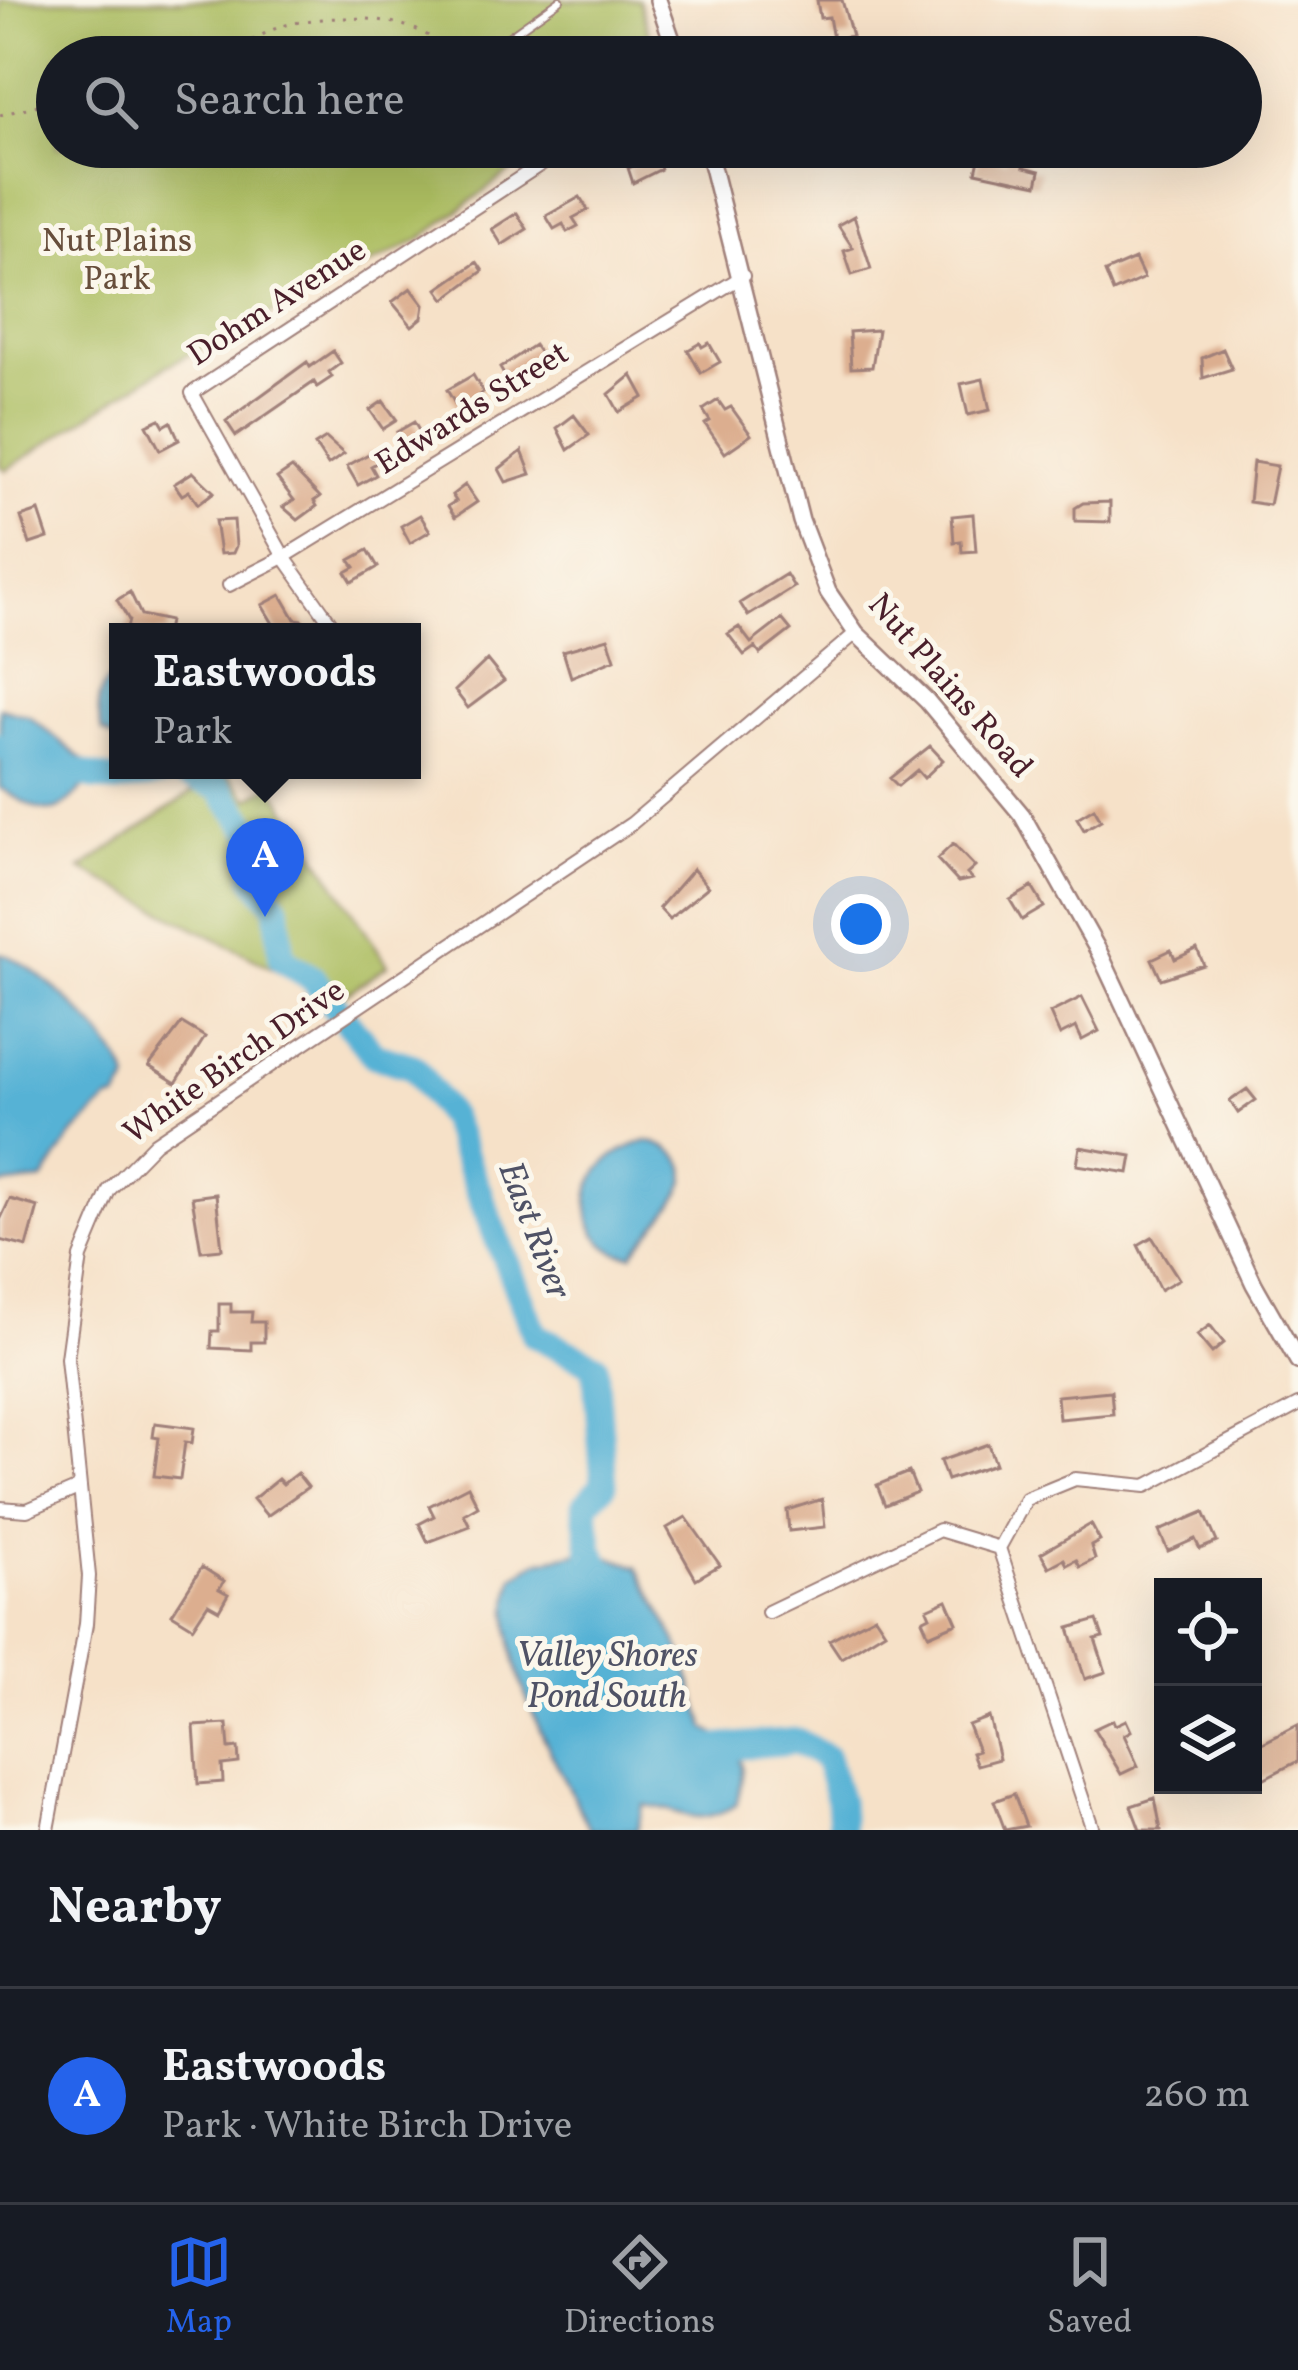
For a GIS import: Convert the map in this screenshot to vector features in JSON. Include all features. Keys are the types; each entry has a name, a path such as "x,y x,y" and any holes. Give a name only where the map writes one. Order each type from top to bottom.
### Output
{"street":[{"path":"658,0 671,36"},
{"name":"Dohm Avenue","path":"331,623 284,557 192,393 536,168"},
{"name":"Nut Plains Road","path":"713,168 807,545 828,592 856,633 927,701 1022,815 1099,952 1254,1284 1298,1361"},
{"name":"Edwards Street","path":"229,585 284,557 743,276"},
{"name":"White Birch Drive","path":"48,1830 86,1624 87,1526 76,1489 67,1358 81,1257 109,1190 155,1143 368,1004 678,789 856,633"},
{"path":"1094,1830 999,1549 1026,1499 1075,1479 1146,1486 1298,1405"},
{"path":"0,1508 27,1510 76,1489"},
{"path":"768,1612 939,1530 999,1549"}],"lane":[{"path":"509,36 560,0"}],"path":[{"path":"263,36 287,24 350,19 423,29 429,36"},
{"path":"0,115 36,106"}],"green space":[{"name":"Nut Plains Park","path":"0,0 639,0 650,36 36,36 36,168 515,168 419,240 168,365 6,470 0,466"},
{"path":"211,779 232,779 249,799 271,785 388,965 336,1001 81,869"}],"water":[{"path":"109,681 109,735 102,731 98,705"},
{"path":"0,708 29,716 92,767 93,777 69,801 42,810 0,788"},
{"path":"0,953 35,972 74,1006 109,1045 129,1080 117,1099 109,1100 71,1137 43,1180 0,1185"},
{"path":"648,1141 672,1151 683,1163 685,1177 670,1208 633,1254 616,1252 592,1227 590,1188 600,1169 619,1153"},
{"name":"Valley Shores Pond South","path":"591,1550 638,1567 681,1650 706,1728 729,1744 740,1759 742,1778 736,1805 698,1817 643,1805 637,1830 590,1830 530,1707 511,1642 509,1609 514,1577 538,1561"}],"building":[{"path":"817,0 842,0 852,36 832,36 829,17 820,18"},
{"path":"628,168 661,168 661,169 633,183"},
{"path":"977,168 1040,171 1037,185 976,172"},
{"path":"580,197 588,210 573,218 578,226 567,232 563,224 554,229 546,216"},
{"path":"517,213 527,229 502,245 492,229"},
{"path":"854,216 871,269 852,275 844,251 853,248 838,225"},
{"path":"1135,259 1144,278 1113,292 1105,272"},
{"path":"477,262 483,271 445,299 438,289"},
{"path":"411,288 424,305 422,318 412,326 392,302"},
{"path":"878,330 872,367 851,368 849,332"},
{"path":"700,343 702,347 709,343 720,362 701,373 688,350"},
{"path":"534,345 544,359 509,383 500,368"},
{"path":"1223,349 1232,369 1203,378 1202,358"},
{"path":"333,351 341,363 329,372 332,377 317,387 314,382 236,436 226,421 307,362 310,367"},
{"path":"473,375 483,392 460,412 447,390"},
{"path":"632,375 644,397 619,412 609,394"},
{"path":"983,379 990,410 968,415 961,384"},
{"path":"718,400 725,410 731,407 751,435 725,453 705,424 710,421 703,410"},
{"path":"383,401 397,420 383,429 370,410"},
{"path":"574,415 589,435 568,450 557,428"},
{"path":"160,419 164,426 171,422 179,440 160,450 147,425"},
{"path":"414,422 425,441 410,449 397,432"},
{"path":"326,438 344,454 328,465 315,445"},
{"path":"522,451 531,474 506,482 499,469"},
{"path":"372,452 378,462 371,466 376,475 358,485 347,466"},
{"path":"1253,462 1277,466 1269,505 1249,502"},
{"path":"292,468 320,497 314,501 317,506 298,520 283,507 294,500 277,478"},
{"path":"193,472 214,492 198,504 189,491 182,495 174,484"},
{"path":"465,485 477,502 455,517 448,506 456,501 452,495"},
{"path":"1110,502 1110,522 1075,521 1075,508 1083,503"},
{"path":"39,511 48,538 30,544 21,517"},
{"path":"973,514 976,551 962,552 961,541 954,542 952,516"},
{"path":"420,515 430,531 410,543 401,526"},
{"path":"234,520 236,546 233,553 220,554 215,521"},
{"path":"368,550 378,567 352,582 346,572 355,567 350,560"},
{"path":"786,574 794,587 748,616 740,603"},
{"path":"130,592 141,615 169,623 128,623 117,600"},
{"path":"281,595 295,619 304,623 273,623 262,605"},
{"path":"782,619 791,630 760,654 755,647 744,655 728,634 739,627 751,643"},
{"path":"608,638 615,659 571,677 563,651"},
{"path":"487,660 504,681 468,708 455,691"},
{"path":"930,746 943,760 924,778 917,770 898,786 890,778"},
{"path":"1094,808 1101,820 1084,830 1077,818"},
{"path":"953,844 975,867 967,874 972,879 958,882 937,859"},
{"path":"693,869 708,887 669,919 659,908"},
{"path":"1032,887 1044,907 1022,920 1010,900"},
{"path":"1197,949 1204,965 1161,979 1152,959 1171,950 1175,959"},
{"path":"1082,997 1099,1031 1082,1040 1076,1027 1060,1035 1050,1013"},
{"path":"182,1023 205,1037 176,1083 149,1066"},
{"path":"1247,1089 1256,1100 1238,1113 1230,1101"},
{"path":"1080,1147 1132,1156 1129,1173 1077,1165"},
{"path":"216,1194 222,1249 201,1251 192,1197"},
{"path":"10,1199 38,1207 27,1247 0,1240 0,1220"},
{"path":"1152,1237 1179,1279 1160,1290 1138,1245"},
{"path":"219,1304 231,1304 231,1312 252,1312 251,1322 264,1322 264,1342 251,1342 251,1350 211,1348 212,1331 219,1331"},
{"path":"1210,1325 1224,1343 1212,1353 1197,1335"},
{"path":"1111,1391 1113,1414 1059,1419 1057,1396"},
{"path":"155,1423 194,1428 192,1443 185,1442 180,1479 154,1476 159,1438 153,1437"},
{"path":"988,1444 995,1464 947,1480 940,1461"},
{"path":"909,1472 917,1492 885,1505 877,1485"},
{"path":"297,1473 308,1487 267,1516 253,1499 278,1479 283,1484"},
{"path":"468,1486 478,1506 464,1514 470,1526 428,1542 419,1524 434,1516 429,1506"},
{"path":"822,1499 825,1527 789,1531 787,1510"},
{"path":"1204,1512 1217,1542 1200,1549 1195,1539 1168,1551 1159,1531"},
{"path":"686,1517 720,1565 696,1579 667,1528"},
{"path":"1091,1524 1100,1541 1091,1546 1095,1559 1080,1567 1076,1560 1067,1565 1064,1559 1049,1567 1041,1553"},
{"path":"202,1567 224,1581 219,1589 228,1594 219,1610 208,1604 193,1627 172,1614"},
{"path":"947,1600 957,1623 929,1635 922,1620 930,1616 927,1609"},
{"path":"875,1616 885,1631 841,1658 829,1640"},
{"path":"1097,1620 1103,1637 1095,1639 1106,1672 1085,1679 1069,1628"},
{"path":"989,1717 999,1759 977,1765 972,1753 978,1751 968,1725"},
{"path":"1113,1720 1115,1725 1126,1720 1131,1731 1124,1735 1138,1766 1121,1774 1094,1729"},
{"path":"227,1724 229,1749 238,1748 239,1763 222,1765 223,1782 198,1784 194,1726"},
{"path":"1298,1725 1298,1761 1262,1779 1262,1743"},
{"path":"1014,1794 1026,1826 1005,1830 994,1801"},
{"path":"1155,1798 1161,1830 1140,1830 1131,1806"}],"waterway":[{"name":"East River","path":"0,746 93,777 128,779"},
{"name":"East River","path":"197,779 218,787 253,833 255,878 277,906 282,959 312,978 374,1055 414,1067 450,1118 535,1335 595,1365 604,1484 585,1505 591,1550 607,1580"},
{"name":"East River","path":"699,1749 797,1741 826,1758 839,1801 841,1830"}],"place":[{"name":"Eastwoods","path":"265,917"}]}
